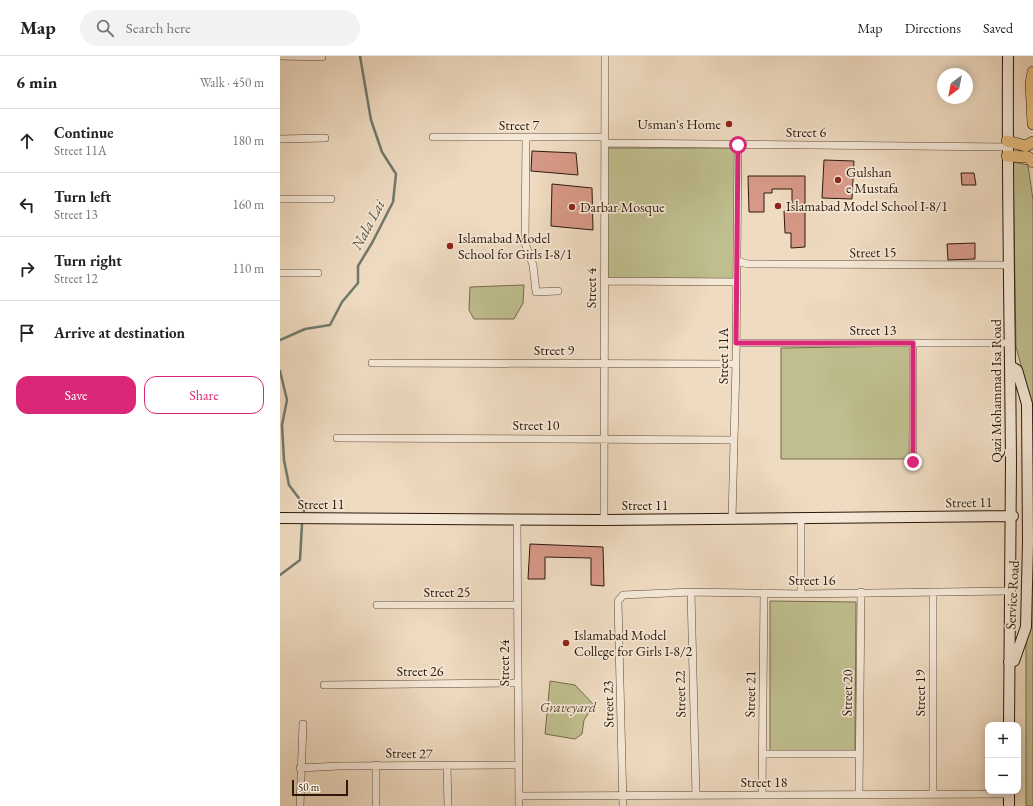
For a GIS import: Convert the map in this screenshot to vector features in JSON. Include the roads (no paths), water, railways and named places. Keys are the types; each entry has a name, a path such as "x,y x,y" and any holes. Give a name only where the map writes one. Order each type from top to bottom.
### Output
{"main road":[{"path":"1033,72 1031,83 1033,124"},
{"path":"1007,148 1026,146 1033,142"},
{"path":"1007,148 1028,157 1033,162"}],"street":[{"path":"280,56 322,57"},
{"name":"Street 4","path":"604,520 605,56"},
{"name":"Qazi Mohammad Isa Road","path":"1008,56 1007,148 1012,516 1009,722"},
{"name":"Street 7","path":"433,137 605,140"},
{"path":"280,139 326,138"},
{"path":"526,138 525,243 533,265 536,292 558,290"},
{"name":"Street 6","path":"605,140 738,145 1007,148"},
{"name":"Street 11A","path":"732,519 736,364 738,145"},
{"path":"280,199 331,199"},
{"name":"Street 15","path":"737,261 748,264 789,265 1009,266"},
{"path":"280,273 318,273"},
{"path":"604,281 737,282"},
{"name":"Street 13","path":"736,343 1010,342"},
{"path":"913,343 913,462"},
{"name":"Street 9","path":"372,363 736,364"},
{"name":"Service Road","path":"1009,662 1014,660 1026,627 1030,523 1027,404 1017,370 1010,366"},
{"name":"Street 10","path":"337,438 734,440"},
{"path":"1030,510 1019,510 1012,516 1018,523 1030,523"},
{"name":"Street 11","path":"280,518 604,520 1012,516"},
{"path":"801,519 801,594"},
{"name":"Street 24","path":"517,520 519,806"},
{"name":"Street 16","path":"618,601 623,595 690,592 801,594 861,592 1010,592"},
{"name":"Street 22","path":"690,592 696,795"},
{"name":"Street 20","path":"859,794 861,592"},
{"name":"Street 19","path":"933,592 933,794"},
{"name":"Street 21","path":"762,795 764,593"},
{"name":"Street 23","path":"618,601 623,806"},
{"name":"Street 25","path":"377,605 517,604"},
{"name":"Street 26","path":"324,685 517,683"},
{"path":"300,806 300,768 303,724"},
{"path":"763,754 859,754"},
{"path":"376,765 376,806"},
{"name":"Street 27","path":"300,768 376,765 519,765"},
{"path":"447,766 448,806"},
{"name":"Street 18","path":"519,796 985,793"},
{"path":"1009,794 1009,806"}],"waterway":[{"name":"Nala Lai","path":"280,340 305,329 330,325 342,302 358,283 358,266 372,243 393,202 396,174 382,152 371,120 360,56"},
{"name":"Nala Lai","path":"280,371 287,400 282,425 284,460 289,485 304,505 304,511"},
{"name":"Nala Lai","path":"280,575 300,560 302,524"}],"place":[{"name":"Usman's Home","path":"729,124"},
{"name":"Gulshan e Mustafa","path":"838,180"},
{"name":"Islamabad Model School I-8/1","path":"778,206"},
{"name":"Darbar Mosque","path":"572,207"},
{"name":"Islamabad Model School for Girls I-8/1","path":"450,246"},
{"name":"Islamabad Model College for Girls I-8/2","path":"566,643"}],"park label":[{"name":"Graveyard","path":"568,707"}]}
